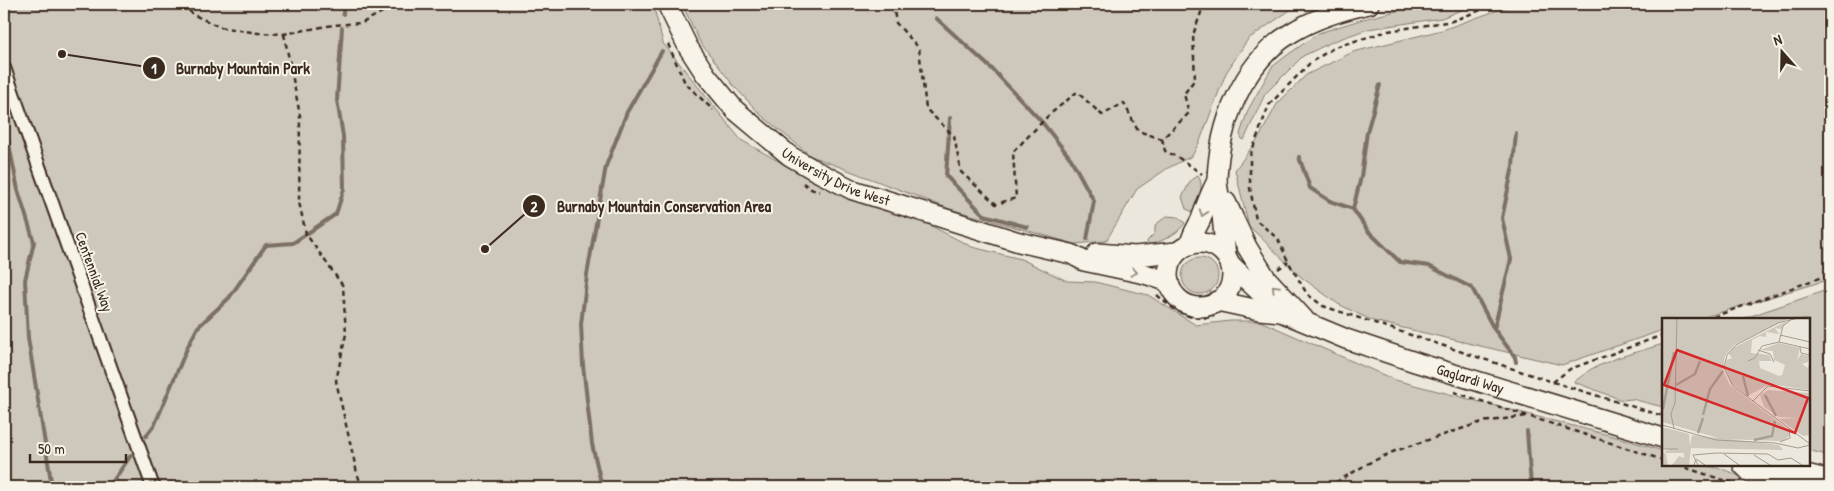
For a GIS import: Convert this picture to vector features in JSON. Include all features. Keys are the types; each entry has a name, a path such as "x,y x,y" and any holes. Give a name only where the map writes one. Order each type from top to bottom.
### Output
{"street":[{"name":"University Drive West","path":"667,4 688,47 712,82 736,110 790,156 816,171 853,190 1019,242 1070,254 1084,261 1145,274 1169,282"},
{"path":"1217,181 1210,192 1200,221 1184,249 1169,266 1169,282 1176,295 1188,304 1198,306 1208,305 1225,295 1231,285 1233,275 1228,260 1217,181 1221,148 1237,92 1254,66 1277,43 1307,24 1323,17 1369,4"},
{"name":"Centennial Way","path":"4,68 153,487"},
{"path":"1217,181 1247,247 1266,278 1308,324"},
{"path":"1184,249 1200,243 1210,244 1219,249 1228,260"},
{"name":"University Drive West","path":"1070,254 1087,252 1135,256 1184,249"},
{"name":"Gaglardi Way","path":"1228,260 1281,312"},
{"name":"Gaglardi Way","path":"1217,301 1259,310 1281,312 1346,339 1418,363 1662,438"},
{"path":"1745,466 1767,479 1796,487"},
{"path":"1749,466 1767,479"},
{"path":"1767,479 1786,469 1830,480"}],"path":[{"path":"182,4 194,15 220,27 258,33 284,34 334,25 362,23 398,4"},
{"path":"893,4 896,23 919,48 926,110 954,136 961,172 996,204 1016,198 1013,152 1049,115 1077,92 1102,115 1124,103 1138,131 1162,139"},
{"path":"1125,4 1130,8 1161,4"},
{"path":"1162,139 1189,113 1184,94 1194,80 1193,35 1204,4"},
{"path":"1497,4 1452,21 1388,31 1335,47 1311,62 1269,104 1250,156 1250,188 1256,220 1278,239 1288,261 1308,294 1323,306 1553,382 1662,416"},
{"path":"284,34 300,115 299,202 306,234 343,286 346,334 336,381 357,473 362,487"},
{"path":"1162,139 1165,151 1198,171"},
{"path":"1710,318 1830,274"},
{"path":"1553,382 1570,369 1662,335"},
{"path":"1328,487 1369,463 1395,451 1482,422 1528,416"},
{"path":"1680,466 1745,487"},
{"path":"1252,487 1262,483 1278,487"}],"shaded area":[{"path":"4,4 653,4 663,43 741,140 817,183 904,212 972,247 1021,259 1067,281 1095,282 1148,295 1196,325 1230,321 1260,321 1395,380 1624,439 1662,451 1662,466 1700,466 1723,469 1734,473 1755,487 4,487"},
{"path":"682,4 1299,4 1248,39 1226,73 1200,141 1192,156 1168,168 1137,189 1106,241 1075,244 950,209 811,156 761,115 733,85 700,42"},
{"path":"1426,4 1475,4 1442,18 1368,29 1334,41 1303,56 1265,94 1244,140 1242,139 1240,134 1248,110 1272,67 1286,56 1319,33 1363,19"},
{"path":"1515,4 1830,4 1830,279 1702,318 1662,318 1662,330 1562,365 1373,321 1338,304 1301,277 1249,226 1235,170 1260,136 1277,104 1306,75 1353,52 1442,30"},
{"path":"1198,175 1201,189 1193,212 1186,209 1182,197 1191,180"},
{"path":"1167,216 1178,217 1185,223 1174,234 1149,245 1147,241 1155,233 1155,225"},
{"path":"1200,258 1207,259 1213,263 1217,269 1217,283 1213,289 1207,293 1200,294 1193,293 1187,289 1183,283 1182,276 1183,269 1187,263 1193,259"},
{"path":"1830,289 1830,456 1809,450 1809,318 1745,318"},
{"path":"1662,344 1662,407 1632,399 1622,400 1574,382 1591,369 1617,358"}],"waterway":[{"path":"343,4 343,14"},
{"path":"936,18 993,70 1042,122 1071,159 1094,201 1087,239"},
{"path":"146,436 155,424 198,327 229,298 266,245 293,243 336,214 344,189 343,136 337,100 342,28"},
{"path":"602,487 592,444 583,365 581,324 587,275 606,166 627,112 662,51"},
{"path":"1353,209 1361,177 1367,132 1380,85"},
{"path":"950,118 946,176 984,215 1027,227"},
{"path":"4,119 18,190 34,242 25,280 28,338 52,487"},
{"path":"1494,329 1511,259 1502,218 1513,166 1516,133"},
{"path":"1299,157 1310,188 1330,201 1353,209 1368,231 1400,262 1429,266 1472,288 1494,329 1515,357 1516,362"},
{"path":"1527,431 1531,487"},
{"path":"109,487 131,455"}],"place":[{"name":"Burnaby Mountain Park","path":"62,54"},
{"name":"Burnaby Mountain Conservation Area","path":"485,249"}]}
